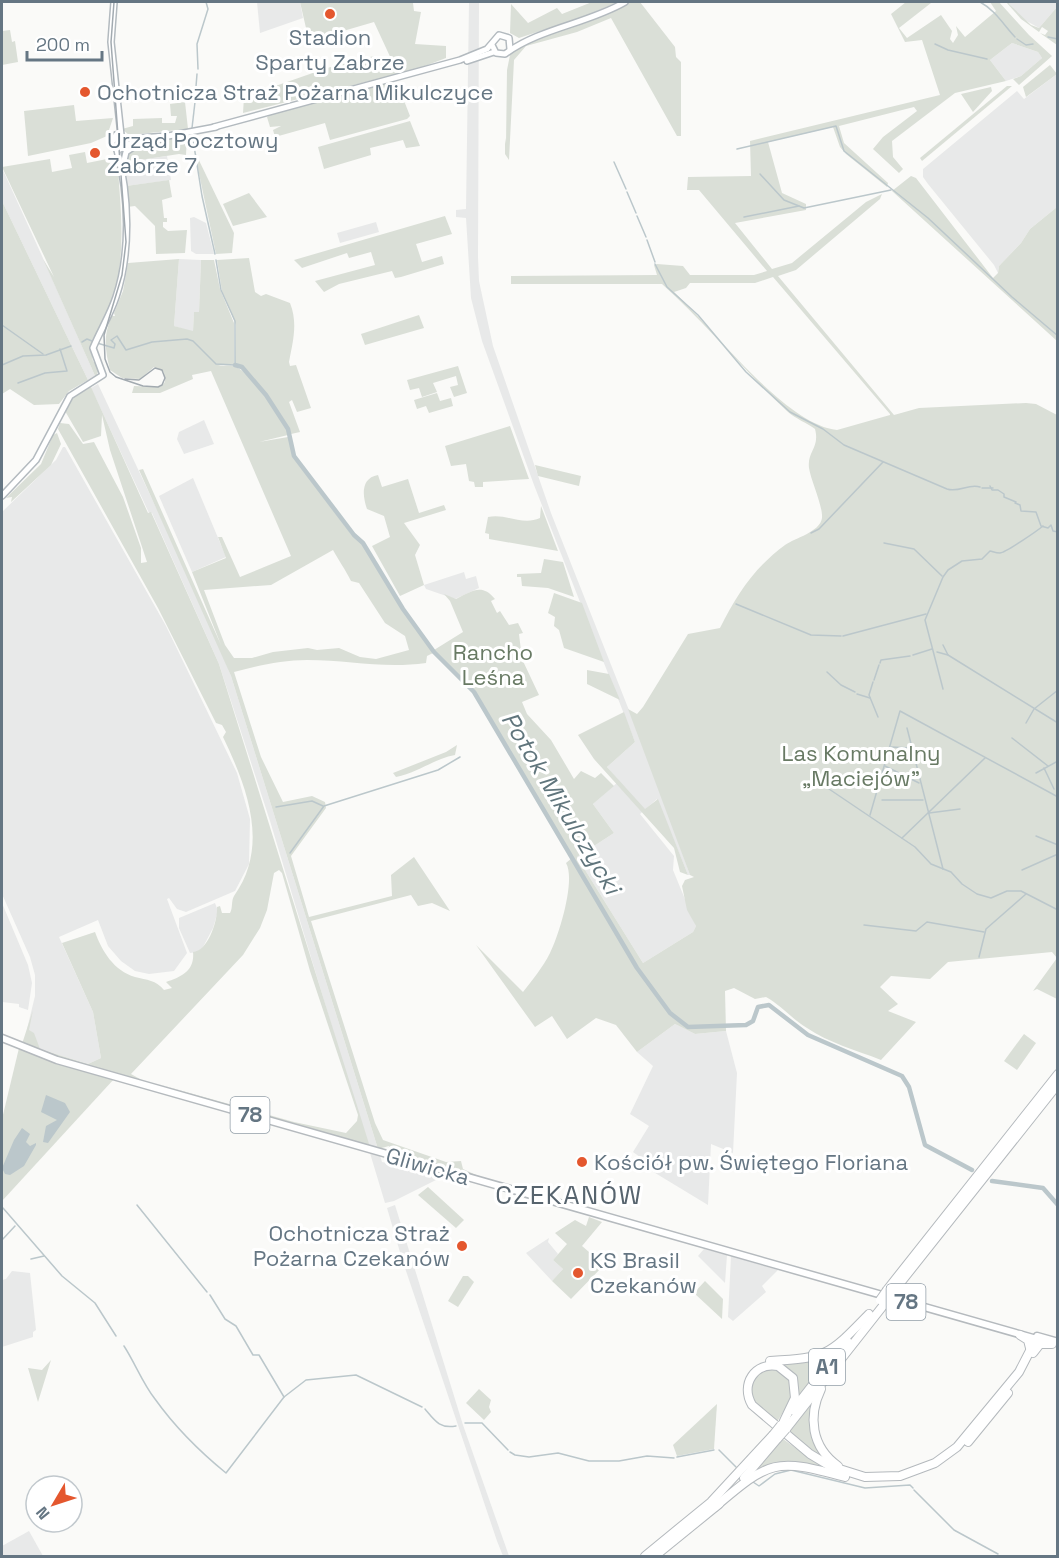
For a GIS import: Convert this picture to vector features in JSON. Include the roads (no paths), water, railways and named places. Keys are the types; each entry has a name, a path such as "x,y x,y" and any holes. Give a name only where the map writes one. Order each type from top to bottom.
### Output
{"highway":[{"name":"A1","path":"784,1425 834,1367 1058,1074"},
{"name":"A1","path":"890,1291 1058,1084"},
{"name":"A1","path":"655,1557 716,1507 776,1437 869,1314 883,1301"},
{"path":"851,1476 818,1463 759,1417 745,1401 743,1389 746,1377 759,1364 808,1359 825,1353 843,1341 869,1314"},
{"path":"1020,1335 1029,1342 1032,1351"},
{"path":"716,1507 752,1476 776,1465 804,1466 851,1476 876,1478 900,1476 922,1469 948,1455 967,1436 1019,1372 1032,1351 1036,1338"},
{"path":"1032,1351 1040,1344 1056,1344"},
{"path":"784,1425 795,1398 793,1378 778,1366 761,1367 749,1378 747,1389 748,1399 757,1411 820,1461 851,1476"},
{"path":"834,1367 817,1398 813,1426 818,1444 827,1458 851,1476"},
{"name":"A1","path":"645,1557 704,1510 776,1437"}],"main road":[{"path":"2,496 36,460 70,396 103,375 95,343 116,297 124,265 126,234 121,142 111,38 114,2"},
{"path":"121,142 197,131 462,63 490,51 503,54 524,40 580,23 625,2"},
{"path":"416,73 466,57 492,45 499,35 510,40 524,40"},
{"path":"510,40 510,49"},
{"path":"492,45 496,52"},
{"path":"122,167 127,150 144,142 168,136"},
{"path":"121,142 144,142"},
{"name":"Gliwicka","path":"2,1038 57,1060 1036,1338"},
{"name":"Gliwicka","path":"1007,1331 1036,1338"},
{"name":"78","path":"1036,1338 1056,1344"}],"waterway":[{"path":"198,69 197,44 208,9 206,2"},
{"path":"980,2 995,13 1015,37"},
{"path":"1048,37 1058,39"},
{"path":"1017,39 1026,45 1033,44"},
{"path":"935,44 948,50 987,59"},
{"path":"195,99 197,74"},
{"path":"192,128 195,102"},
{"path":"737,149 836,126 844,151 928,218 1012,297 1058,336"},
{"path":"192,133 202,196 215,254"},
{"path":"614,162 626,189"},
{"path":"760,174 784,200 804,208 891,190"},
{"path":"627,192 636,213"},
{"path":"744,217 799,206"},
{"path":"637,216 646,237"},
{"path":"647,240 655,262"},
{"name":"Potok Mikulczycki","path":"97,343 114,348 115,344 111,340 117,336 126,350 152,342 187,339 193,341 216,364 235,365 235,321 221,290 216,260"},
{"path":"655,264 667,287 698,315 746,372 790,412 823,429 844,445 947,489 980,487"},
{"path":"2,325 43,354"},
{"name":"Potok Mikulczycki","path":"82,342 87,339 92,341"},
{"name":"Potok Mikulczycki","path":"2,365 23,356 46,355 71,346"},
{"path":"18,383 45,373 67,371 60,349"},
{"name":"Potok Mikulczycki","path":"235,365 242,367 266,395 288,429 294,456 354,535 363,543 403,609 434,652 474,692 637,968 670,1013 688,1027 746,1025 753,1021 758,1007 769,1005 808,1035 902,1076 909,1087 925,1145 972,1170"},
{"path":"811,533 819,529 883,462"},
{"path":"990,486 992,490 998,490 1004,494 1004,497 1020,505 1021,511 1036,512 1041,526 1048,528 1051,525 1053,531 1058,532"},
{"path":"982,488 993,488"},
{"path":"943,689 925,620 943,577 948,570 962,561 982,559 990,551 1003,552 1043,526"},
{"path":"884,543 914,549 942,576"},
{"path":"736,604 811,635 841,636"},
{"path":"843,636 926,614"},
{"path":"943,645 948,655 1058,723"},
{"path":"913,655 932,649"},
{"path":"937,652 948,655"},
{"path":"880,663 881,660 910,656"},
{"path":"874,680 879,665"},
{"path":"827,672 841,685 855,692"},
{"path":"873,682 869,695 878,717"},
{"path":"1026,723 1034,709 1058,690"},
{"path":"857,694 870,698"},
{"path":"870,815 900,711 1058,797"},
{"path":"907,728 943,869"},
{"path":"1012,738 1048,766"},
{"path":"891,747 911,748"},
{"path":"290,853 324,806 438,770 460,757"},
{"path":"902,838 985,758"},
{"path":"1036,773 1058,761"},
{"path":"885,766 919,783"},
{"path":"1044,768 1054,789"},
{"path":"829,789 915,847 931,864 951,872 962,884 977,894 991,898 1007,891 1021,891 1058,910"},
{"path":"882,800 923,800"},
{"path":"276,807 312,801 323,806"},
{"path":"929,813 960,809"},
{"path":"1036,836 1058,845"},
{"path":"1022,870 1058,854"},
{"path":"979,957 986,929 1026,894"},
{"path":"864,925 916,931 927,922 984,932"},
{"name":"Potok Mikulczycki","path":"992,1181 1043,1188 1058,1205"},
{"path":"137,1205 207,1292"},
{"path":"3,1208 62,1276 95,1303 116,1336"},
{"path":"2,1240 15,1226"},
{"path":"31,1259 44,1256"},
{"path":"210,1295 225,1319 236,1326 253,1355 259,1355 284,1397 306,1380 356,1375 422,1407"},
{"path":"124,1346 147,1387 171,1419 206,1456 226,1473 284,1397"},
{"path":"425,1409 442,1425 456,1426"},
{"path":"465,1423 482,1423 508,1450"},
{"path":"677,1457 714,1450"},
{"path":"719,1450 736,1467"},
{"path":"510,1452 529,1457 558,1453 589,1461 619,1461 647,1456 674,1458"},
{"path":"753,1482 759,1486 775,1474 791,1470 865,1488 910,1485 913,1488"},
{"path":"914,1490 954,1530 998,1554"}],"tram line":[{"path":"114,2 111,42 126,242 122,275 104,335 105,359 110,372 116,377 143,386 158,387 162,385 165,378 162,370 155,368 139,380 125,379"}],"place":[{"name":"Stadion Sparty Zabrze","path":"330,14"},
{"name":"Ochotnicza Straż Pożarna Mikulczyce","path":"85,92"},
{"name":"Urząd Pocztowy Zabrze 7","path":"95,153"},
{"name":"Kościół pw. Świętego Floriana","path":"582,1162"},
{"name":"Ochotnicza Straż Pożarna Czekanów","path":"462,1246"},
{"name":"KS Brasil Czekanów","path":"578,1273"}],"district":[{"name":"CZEKANÓW","path":"569,1195"}],"park label":[{"name":"Rancho Leśna","path":"493,664"},
{"name":"Las Komunalny „Maciejów”","path":"861,766"}]}
